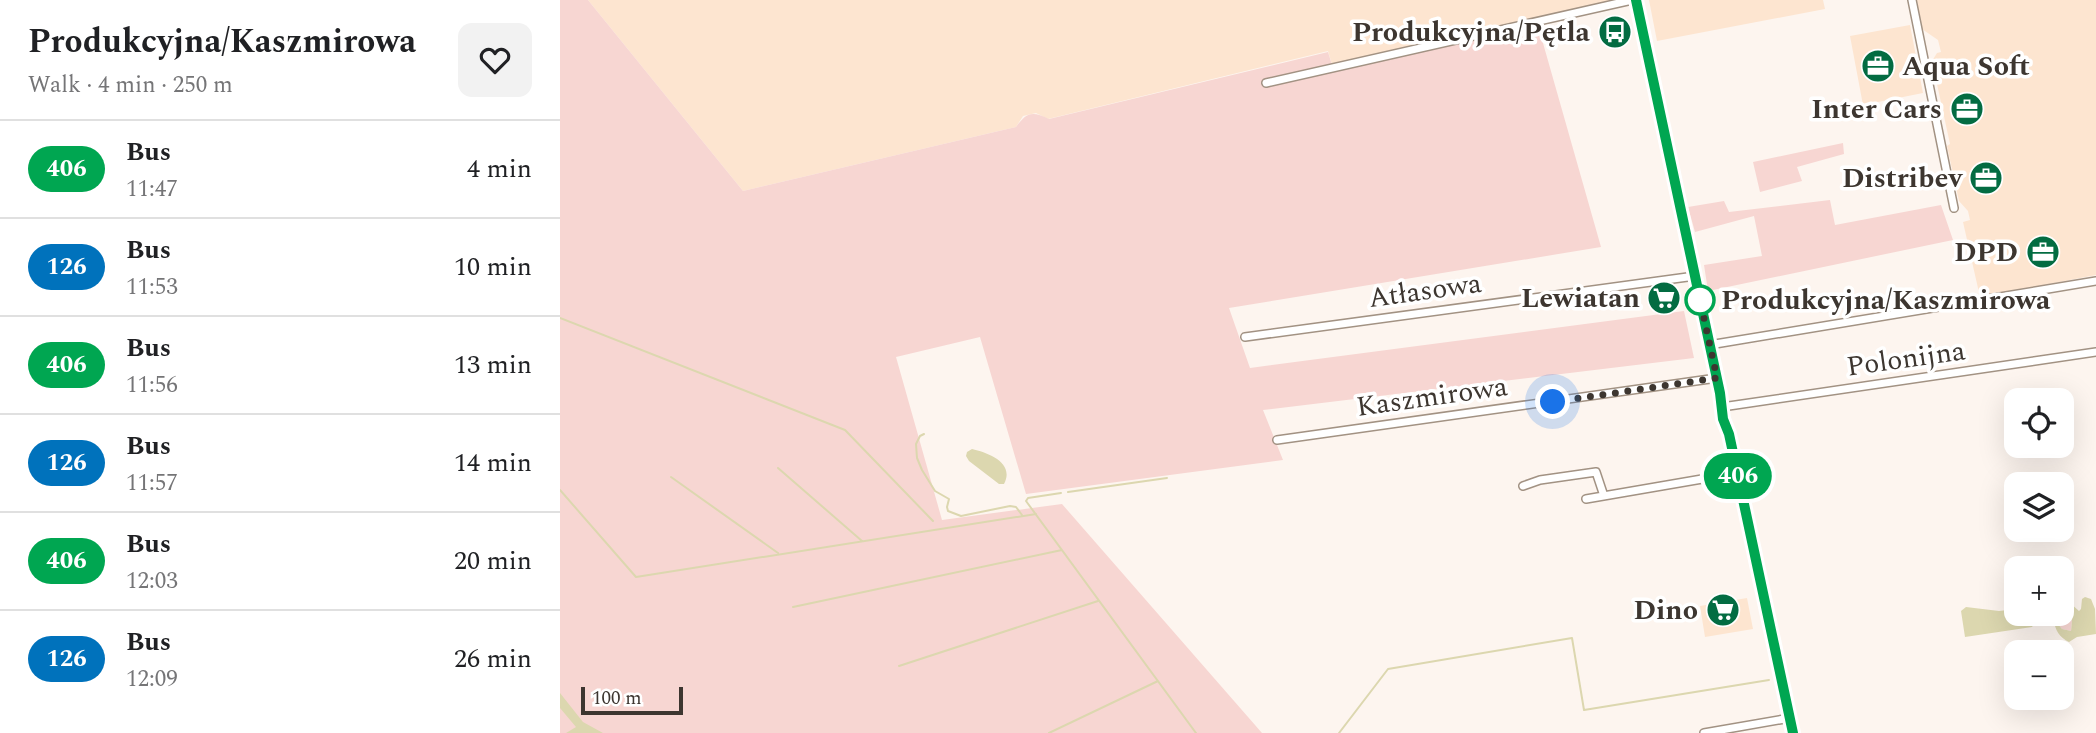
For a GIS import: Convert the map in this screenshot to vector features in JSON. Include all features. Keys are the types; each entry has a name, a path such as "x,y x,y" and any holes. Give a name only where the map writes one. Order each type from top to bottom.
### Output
{"street":[{"path":"1266,83 1634,0 1723,407 1728,418 1737,473 1793,733"},
{"path":"1912,0 1954,208"},
{"name":"Atłasowa","path":"1245,337 1695,276"},
{"path":"1710,345 2096,281"},
{"name":"Polonijna","path":"1723,407 2096,352"},
{"name":"Kaszmirowa","path":"1277,440 1717,378"},
{"path":"1523,486 1540,480 1597,472 1604,496"},
{"path":"1586,499 1737,473"},
{"path":"1704,733 1790,718"}],"shaded area":[{"path":"560,0 588,0 743,191 1016,127 1030,114 1049,119 1328,52 1333,68 1537,22 1601,247 1229,308 1250,368 1684,311 1694,358 1263,410 1283,460 1026,494 980,337 896,357 942,520 1062,504 1262,733 560,733"},
{"path":"588,0 1633,0 1333,68 1328,51 1048,119 1036,113 1023,116 1016,127 743,191"},
{"path":"1649,0 1823,0 1825,9 1657,41"},
{"path":"1917,0 2096,0 2096,275 1980,297 1963,222 1970,220 1968,211 1959,201 1932,61 1937,53 1941,52 1938,40 1922,29"},
{"path":"1910,25 1923,93 1863,105 1850,36"},
{"path":"1843,143 1844,154 1797,167 1802,181 1760,192 1753,162"},
{"path":"1830,200 1835,225 1941,205 1953,240 1708,291 1704,265 1762,256 1754,216 1695,232 1688,207 1724,201 1729,212"},
{"path":"972,449 992,456 1003,465 1006,470 1004,484 999,484 969,461 967,452"},
{"path":"1747,598 1753,629 1705,637 1700,606"},
{"path":"2082,599 2091,599 2095,609 2096,634 2066,640 2055,626 2071,631 2072,626 2074,626 2074,606 2079,611"},
{"path":"1966,607 2004,610 2004,626 2033,626 1965,637 1961,611"},
{"path":"2060,626 2072,626 2071,631"},
{"path":"560,693 583,722 603,733 566,733 576,727 560,708"}],"waterway":[{"path":"560,318 845,430 933,521"},
{"path":"924,434 916,444 917,458 935,491 949,499 948,511 961,516 1010,506 1016,507 1022,515"},
{"path":"778,468 862,541"},
{"path":"671,477 778,553"},
{"path":"1068,492 1167,478"},
{"path":"560,490 636,577 1036,514"},
{"path":"1061,493 1028,498 1026,501 1196,733"},
{"path":"793,607 1062,550"},
{"path":"899,666 1098,601"},
{"path":"1339,733 1388,669 1572,638 1584,710 1769,680"},
{"path":"1049,733 1158,681"}],"bus line":[{"name":"406","path":"1636,0 1723,407 1723,419 1729,434 1793,733"}],"place":[{"name":"Produkcyjna/Pętla","path":"1615,32"},
{"name":"Aqua Soft","path":"1878,66"},
{"name":"Inter Cars","path":"1967,109"},
{"name":"Distribev","path":"1986,178"},
{"name":"DPD","path":"2043,252"},
{"name":"Lewiatan","path":"1664,298"},
{"name":"Produkcyjna/Kaszmirowa","path":"1700,300"},
{"name":"Dino","path":"1723,610"}],"route":[{"path":"1553,402 1717,378 1700,300"}]}
